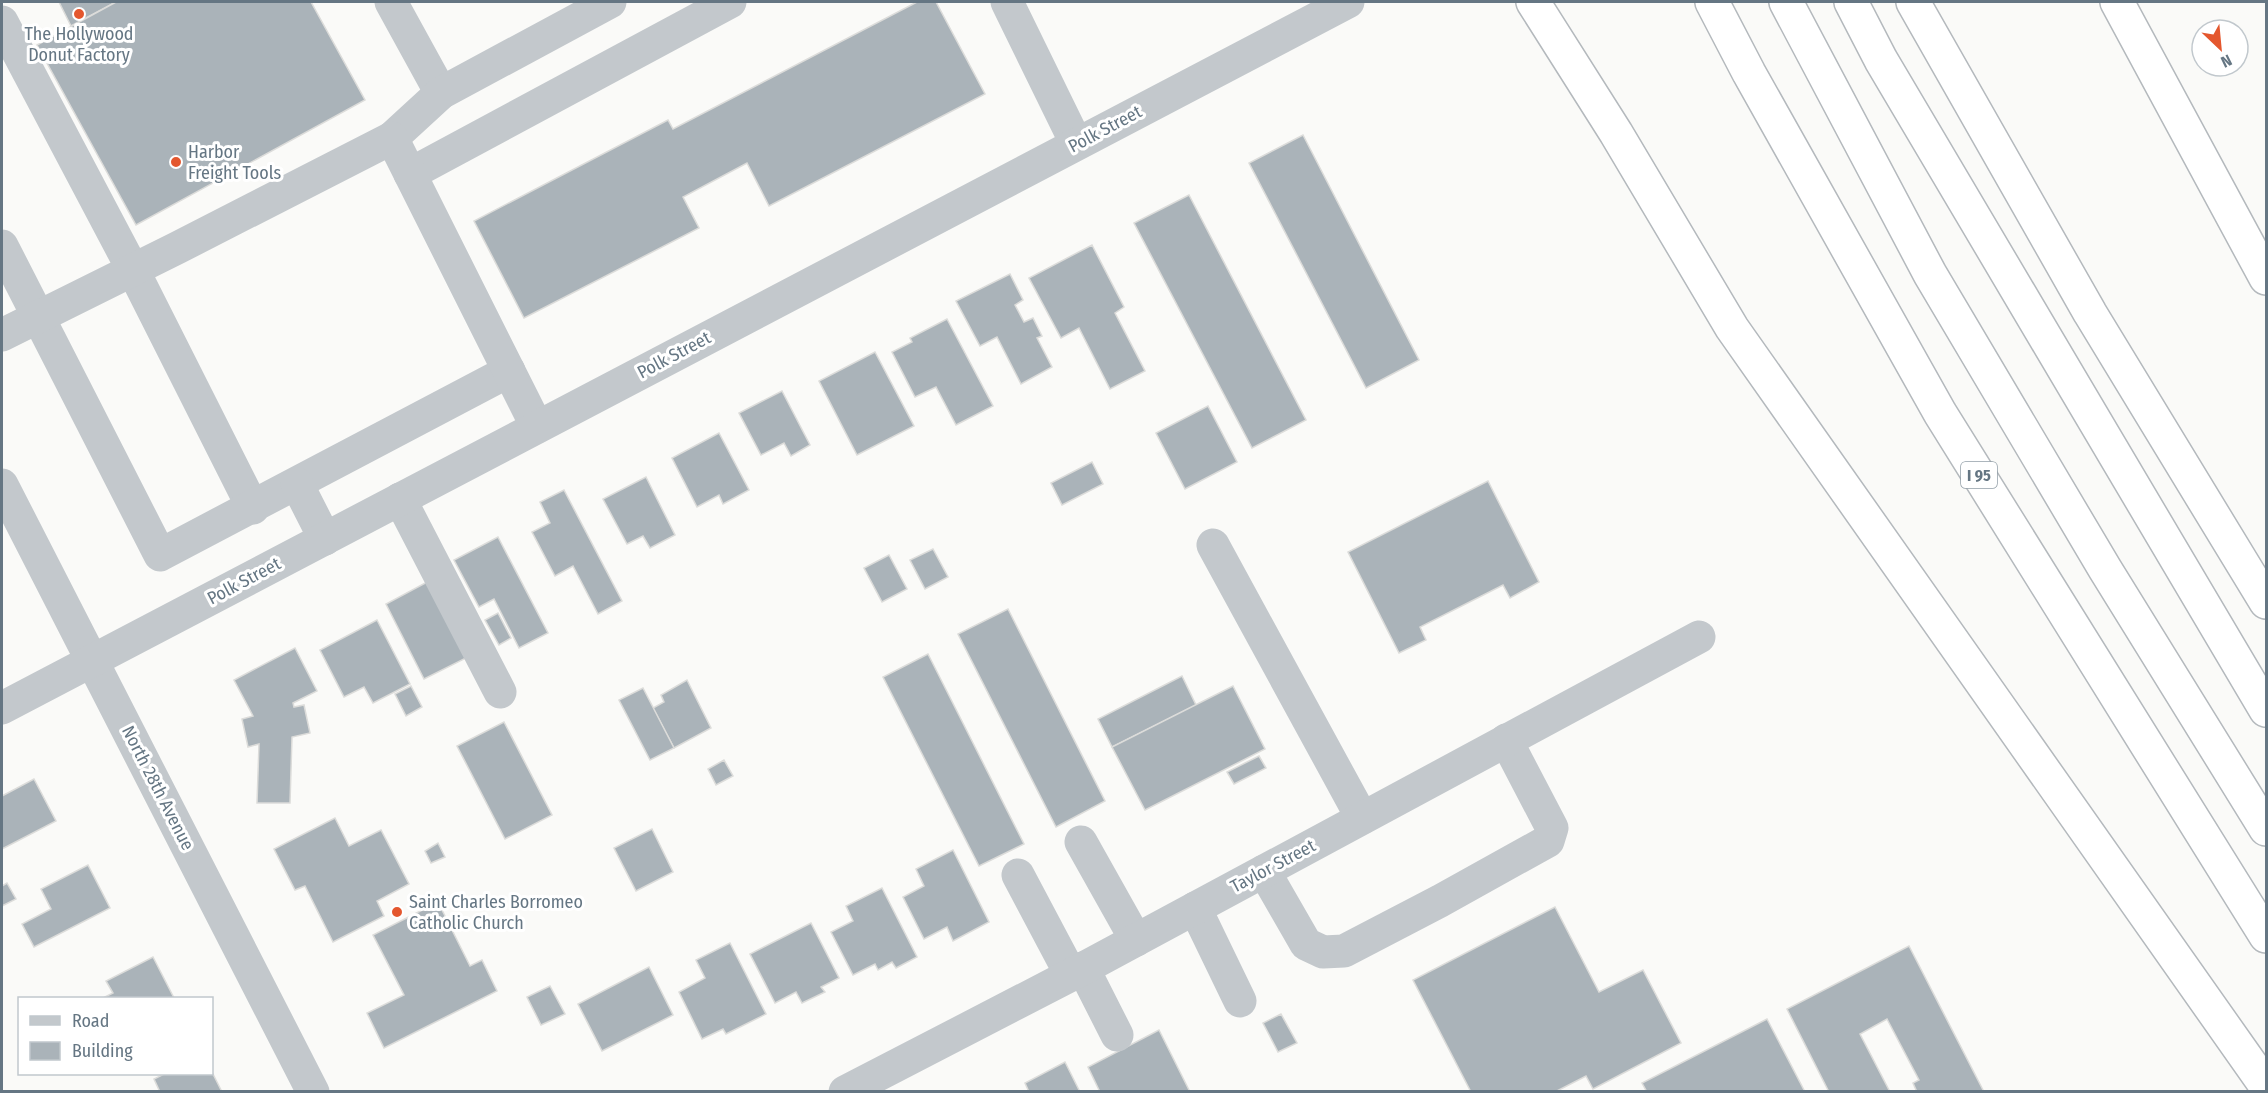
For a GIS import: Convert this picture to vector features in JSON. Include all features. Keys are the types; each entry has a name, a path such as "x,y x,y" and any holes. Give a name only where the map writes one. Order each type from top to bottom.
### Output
{"highway":[{"path":"1533,2 1616,133 1732,328 2266,1086"},
{"name":"I 95","path":"1712,2 1749,73 1940,412 2266,936"},
{"path":"1786,2 1930,274 2105,569 2266,829"},
{"path":"1851,2 1881,60 2266,710"},
{"path":"1913,2 2090,313 2266,602"},
{"path":"2117,2 2266,278"}],"street":[{"path":"391,2 441,93"},
{"path":"2,335 392,138 441,93 610,2"},
{"path":"410,174 730,2"},
{"path":"1007,2 1076,143"},
{"name":"Polk Street","path":"2,708 1348,2"},
{"path":"2,22 133,270 254,507"},
{"path":"392,138 537,427"},
{"path":"2,246 160,555 509,371"},
{"path":"297,484 325,539"},
{"name":"North 28th Avenue","path":"2,485 313,1092"},
{"path":"400,499 500,692"},
{"path":"1213,544 1362,818"},
{"name":"Taylor Street","path":"845,1092 1136,940 1699,637"},
{"path":"1264,871 1305,944 1323,952 1344,951 1487,876 1548,841 1552,828 1506,741"},
{"path":"1081,842 1136,940"},
{"path":"1018,875 1117,1035"},
{"path":"1195,908 1240,1001"}],"building":[{"name":"The Hollywood Donut Factory","path":"59,2 116,2 71,26"},
{"name":"Harbor Freight Tools","path":"116,2 311,2 365,100 136,225 37,45"},
{"path":"917,2 936,2 985,94 769,206 747,163 683,197 699,228 524,318 474,221 668,120 673,129"},
{"path":"1303,135 1419,360 1366,388 1249,163"},
{"path":"1189,195 1306,420 1252,448 1134,223"},
{"path":"1092,245 1124,307 1115,313 1145,371 1110,389 1079,328 1061,338 1029,278"},
{"path":"1010,274 1023,300 1015,305 1024,322 1033,318 1042,336 1037,338 1052,367 1021,384 997,337 980,346 956,301"},
{"path":"947,319 993,406 956,425 936,387 915,397 892,352 912,342 910,338"},
{"path":"875,352 914,426 857,455 819,381"},
{"path":"782,391 810,445 791,456 784,443 761,455 739,413"},
{"path":"1208,406 1237,462 1185,489 1156,433"},
{"path":"719,433 749,490 723,504 719,495 697,507 672,458"},
{"path":"1092,462 1103,484 1062,505 1051,483"},
{"path":"646,477 675,535 650,548 643,536 627,544 603,499"},
{"path":"1488,481 1539,582 1510,598 1503,585 1420,627 1426,640 1399,653 1348,552"},
{"path":"564,490 622,601 598,614 573,566 555,576 532,532 550,523 540,502"},
{"path":"498,537 548,633 519,648 494,599 479,607 454,560"},
{"path":"933,549 948,577 925,589 910,560"},
{"path":"889,555 907,589 882,602 864,568"},
{"path":"429,581 468,657 424,679 386,604"},
{"path":"1008,609 1105,801 1056,827 958,634"},
{"path":"498,613 511,638 499,645 485,620"},
{"path":"377,620 410,684 373,703 364,687 344,697 320,650"},
{"path":"295,648 317,691 293,703 294,707 304,705 310,733 292,737 290,803 257,803 259,744 248,747 242,719 253,716 234,680"},
{"path":"928,654 1024,844 979,866 883,677"},
{"path":"1182,676 1196,705 1112,747 1098,719"},
{"path":"687,680 711,728 674,748 653,708 664,702 661,695"},
{"path":"411,686 422,707 406,716 395,694"},
{"path":"1233,686 1265,749 1145,810 1112,747"},
{"path":"643,688 674,748 650,760 619,700"},
{"path":"504,722 552,815 505,839 457,746"},
{"path":"1259,756 1266,768 1234,784 1227,772"},
{"path":"724,760 733,776 716,785 708,769"},
{"path":"34,779 56,821 2,849 2,796"},
{"path":"335,818 349,846 381,830 409,884 377,901 384,916 333,942 305,886 295,890 274,849"},
{"path":"652,829 673,872 636,891 614,848"},
{"path":"438,843 445,857 431,863 425,851"},
{"path":"953,850 989,922 953,941 947,927 924,939 903,897 924,886 916,869"},
{"path":"88,865 110,908 34,947 22,924 51,909 41,889"},
{"path":"7,883 16,899 2,906 2,886"},
{"path":"882,888 917,957 896,968 892,962 878,970 875,964 853,975 831,932 853,921 846,906"},
{"path":"438,902 470,966 482,960 497,991 384,1048 367,1013 404,995 373,935"},
{"path":"1555,907 1599,992 1643,970 1681,1043 1593,1089 1586,1076 1555,1092 1471,1092 1413,980"},
{"path":"811,923 839,978 821,987 825,992 802,1003 796,992 775,1003 750,954"},
{"path":"730,943 766,1014 726,1034 723,1029 702,1039 679,992 705,978 696,960"},
{"path":"1909,946 1984,1092 1917,1092 1913,1083 1919,1080 1887,1019 1860,1034 1890,1092 1829,1092 1787,1009"},
{"path":"153,957 173,997 105,997 113,993 106,981"},
{"path":"649,967 673,1015 602,1051 578,1004"},
{"path":"550,986 565,1014 541,1025 527,997"},
{"path":"1281,1014 1297,1043 1278,1052 1263,1023"},
{"path":"1767,1019 1805,1092 1647,1092 1642,1083"},
{"path":"1159,1030 1190,1092 1100,1092 1088,1067"},
{"path":"1065,1062 1080,1092 1029,1092 1025,1083"},
{"path":"213,1074 222,1092 160,1092 154,1079 162,1075"}],"place":[{"name":"The Hollywood Donut Factory","path":"79,14"},
{"name":"Harbor Freight Tools","path":"176,162"},
{"name":"Saint Charles Borromeo Catholic Church","path":"397,912"}]}
